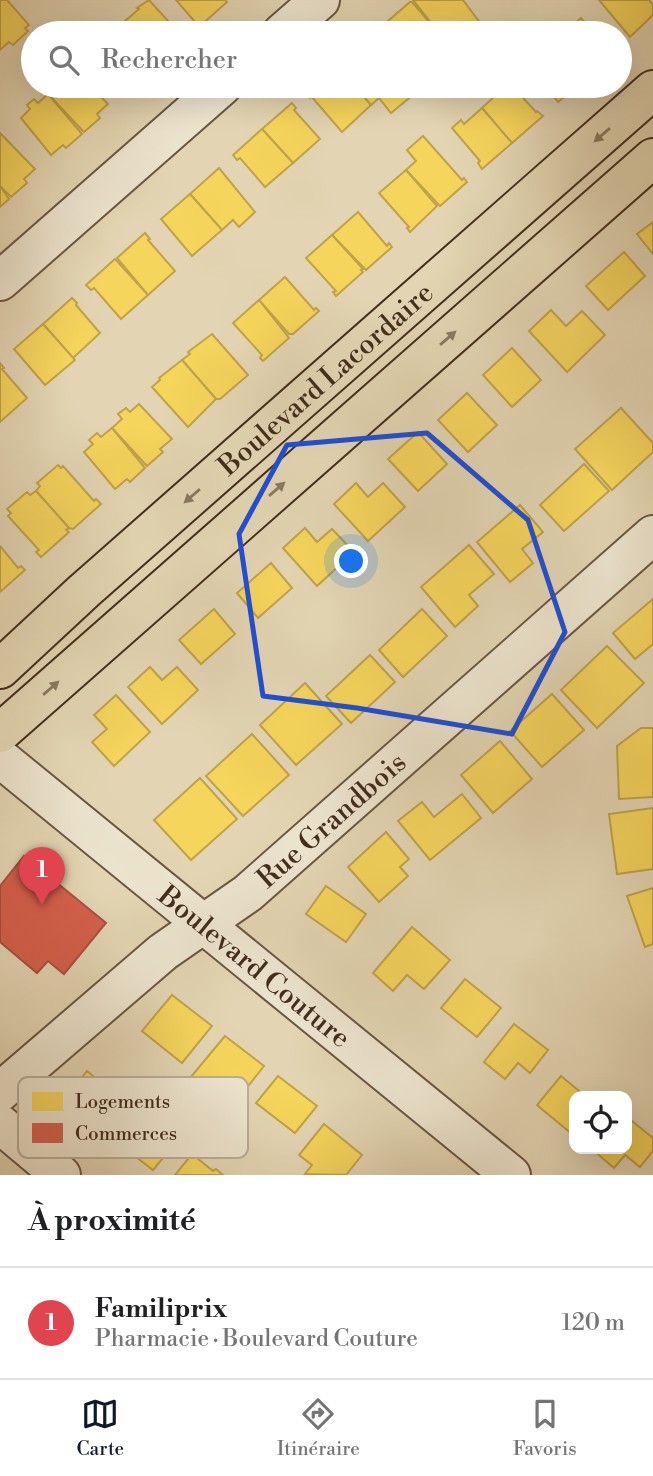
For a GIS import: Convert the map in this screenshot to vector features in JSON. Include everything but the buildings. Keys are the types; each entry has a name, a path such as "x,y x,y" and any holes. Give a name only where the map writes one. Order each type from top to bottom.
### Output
{"main road":[{"name":"Boulevard Lacordaire","path":"0,669 84,590 653,90"},
{"name":"Boulevard Lacordaire","path":"0,733 653,158"}],"street":[{"path":"296,21 320,0"},
{"path":"0,281 208,98"},
{"name":"Rue Grandbois","path":"0,1092 163,952 248,894 653,535"},
{"name":"Boulevard Couture","path":"0,758 511,1175"},
{"path":"0,1124 18,1139"},
{"path":"41,1158 61,1175"}],"highlighted area":[{"path":"427,433 528,520 565,632 512,734 357,708 263,696 239,534 287,445"}],"place":[{"name":"Familiprix","path":"42,905"}]}
